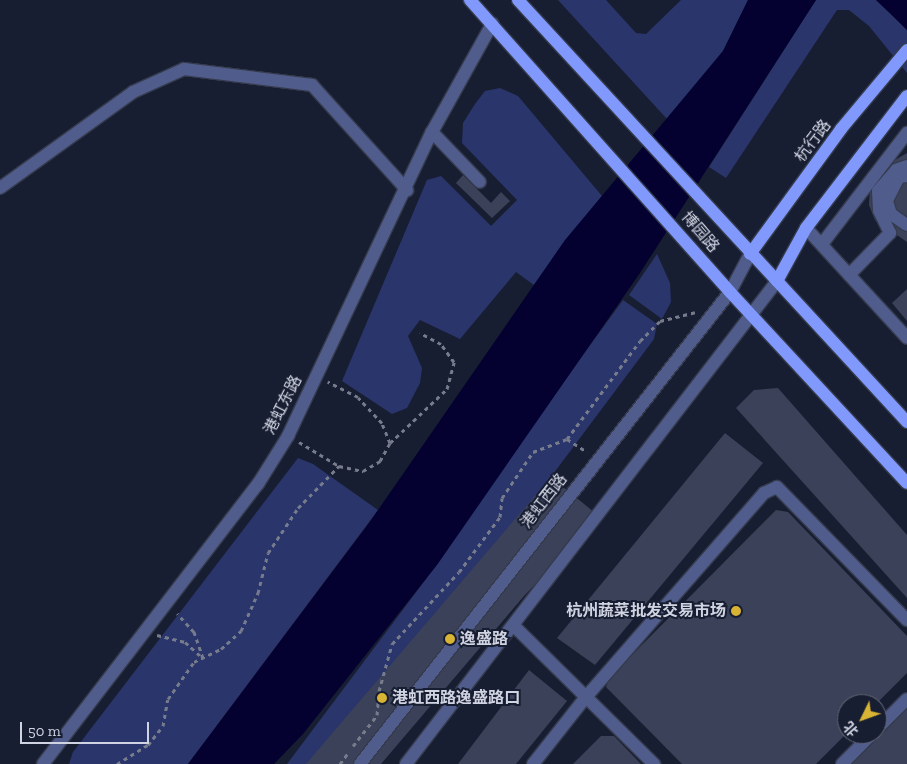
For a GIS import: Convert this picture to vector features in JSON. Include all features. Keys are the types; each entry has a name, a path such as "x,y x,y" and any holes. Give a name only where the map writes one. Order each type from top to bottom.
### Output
{"main road":[{"name":"博园路","path":"470,0 679,232 730,292 907,483"},
{"name":"博园路","path":"518,0 702,196 750,254 907,422"},
{"name":"杭行路","path":"750,254 841,129 907,50"},
{"path":"777,282 806,228 907,96"}],"street":[{"name":"港虹东路","path":"43,764 258,484 288,436 407,190 432,132 492,24"},
{"path":"0,188 133,92 184,69 312,85 407,190"},
{"path":"432,132 480,182"},
{"path":"822,244 907,133"},
{"path":"849,275 890,233 880,210 878,190 896,170 907,166"},
{"path":"907,176 895,183 887,201 891,214 907,225"},
{"path":"806,228 907,338"},
{"name":"港虹西路","path":"360,764 730,292 750,254"},
{"path":"406,764 777,282"},
{"path":"533,764 586,697 764,493 777,487 907,620"},
{"path":"514,626 654,764"},
{"path":"887,719 907,699"},
{"path":"842,764 862,744"}],"path":[{"path":"340,764 377,715 379,691 392,644 459,572 500,517 502,498 533,452 567,439 640,341 660,321 705,310"},
{"path":"288,436 339,466 362,471 380,461 390,443 447,389 454,362 441,344 420,333"},
{"path":"316,376 358,397 382,424 390,443"},
{"path":"567,439 598,458"},
{"path":"117,764 148,745 163,726 168,699 178,680 203,658 221,649 241,631 258,593 268,553 298,508 339,466"},
{"path":"167,602 194,632 203,658"},
{"path":"145,630 171,641 185,642 203,658"}],"shaded area":[{"path":"558,0 606,0 636,33 646,34 681,0 748,0 723,51 667,119"},
{"path":"748,0 816,0 640,273 437,565 303,734 274,764 188,764 369,523 565,240 723,51"},
{"path":"816,0 876,0 907,30 907,73 869,26 849,10 837,10 726,178 709,167"},
{"path":"876,0 907,0 907,30 894,17"},
{"path":"500,88 518,96 602,196 534,285 516,272 460,339 420,320 408,336 422,368 420,383 407,408 392,414 342,381 427,180 441,176 491,226 517,200 462,143 463,123 475,104 485,91"},
{"path":"657,254 670,283 671,302 662,319 629,295"},
{"path":"623,300 657,324 654,339 423,648 308,764 287,764 426,579 431,563"},
{"path":"298,458 313,464 378,510 188,764 69,764 73,752"}],"building":[{"path":"907,153 907,242 875,220 869,205 870,189 888,164"},
{"path":"463,175 491,203 501,192 510,201 492,218 456,183"},
{"path":"907,289 907,321 892,303"},
{"path":"778,388 907,535 907,598 736,408 754,390"},
{"path":"725,433 763,463 595,665 557,638"},
{"name":"逸盛路","path":"551,477 600,517 524,596 381,764 306,764"},
{"path":"776,510 788,512 907,636 907,673 886,694 837,694 837,743 816,764 682,764 606,687 610,677"},
{"path":"529,670 567,701 516,764 458,764"},
{"path":"907,705 907,764 848,764 868,744 887,744 887,725"},
{"path":"601,736 614,736 641,764 573,764"}],"place":[{"name":"杭州蔬菜批发交易市场","path":"736,611"},
{"name":"逸盛路","path":"450,639"},
{"name":"港虹西路逸盛路口","path":"382,698"}]}
